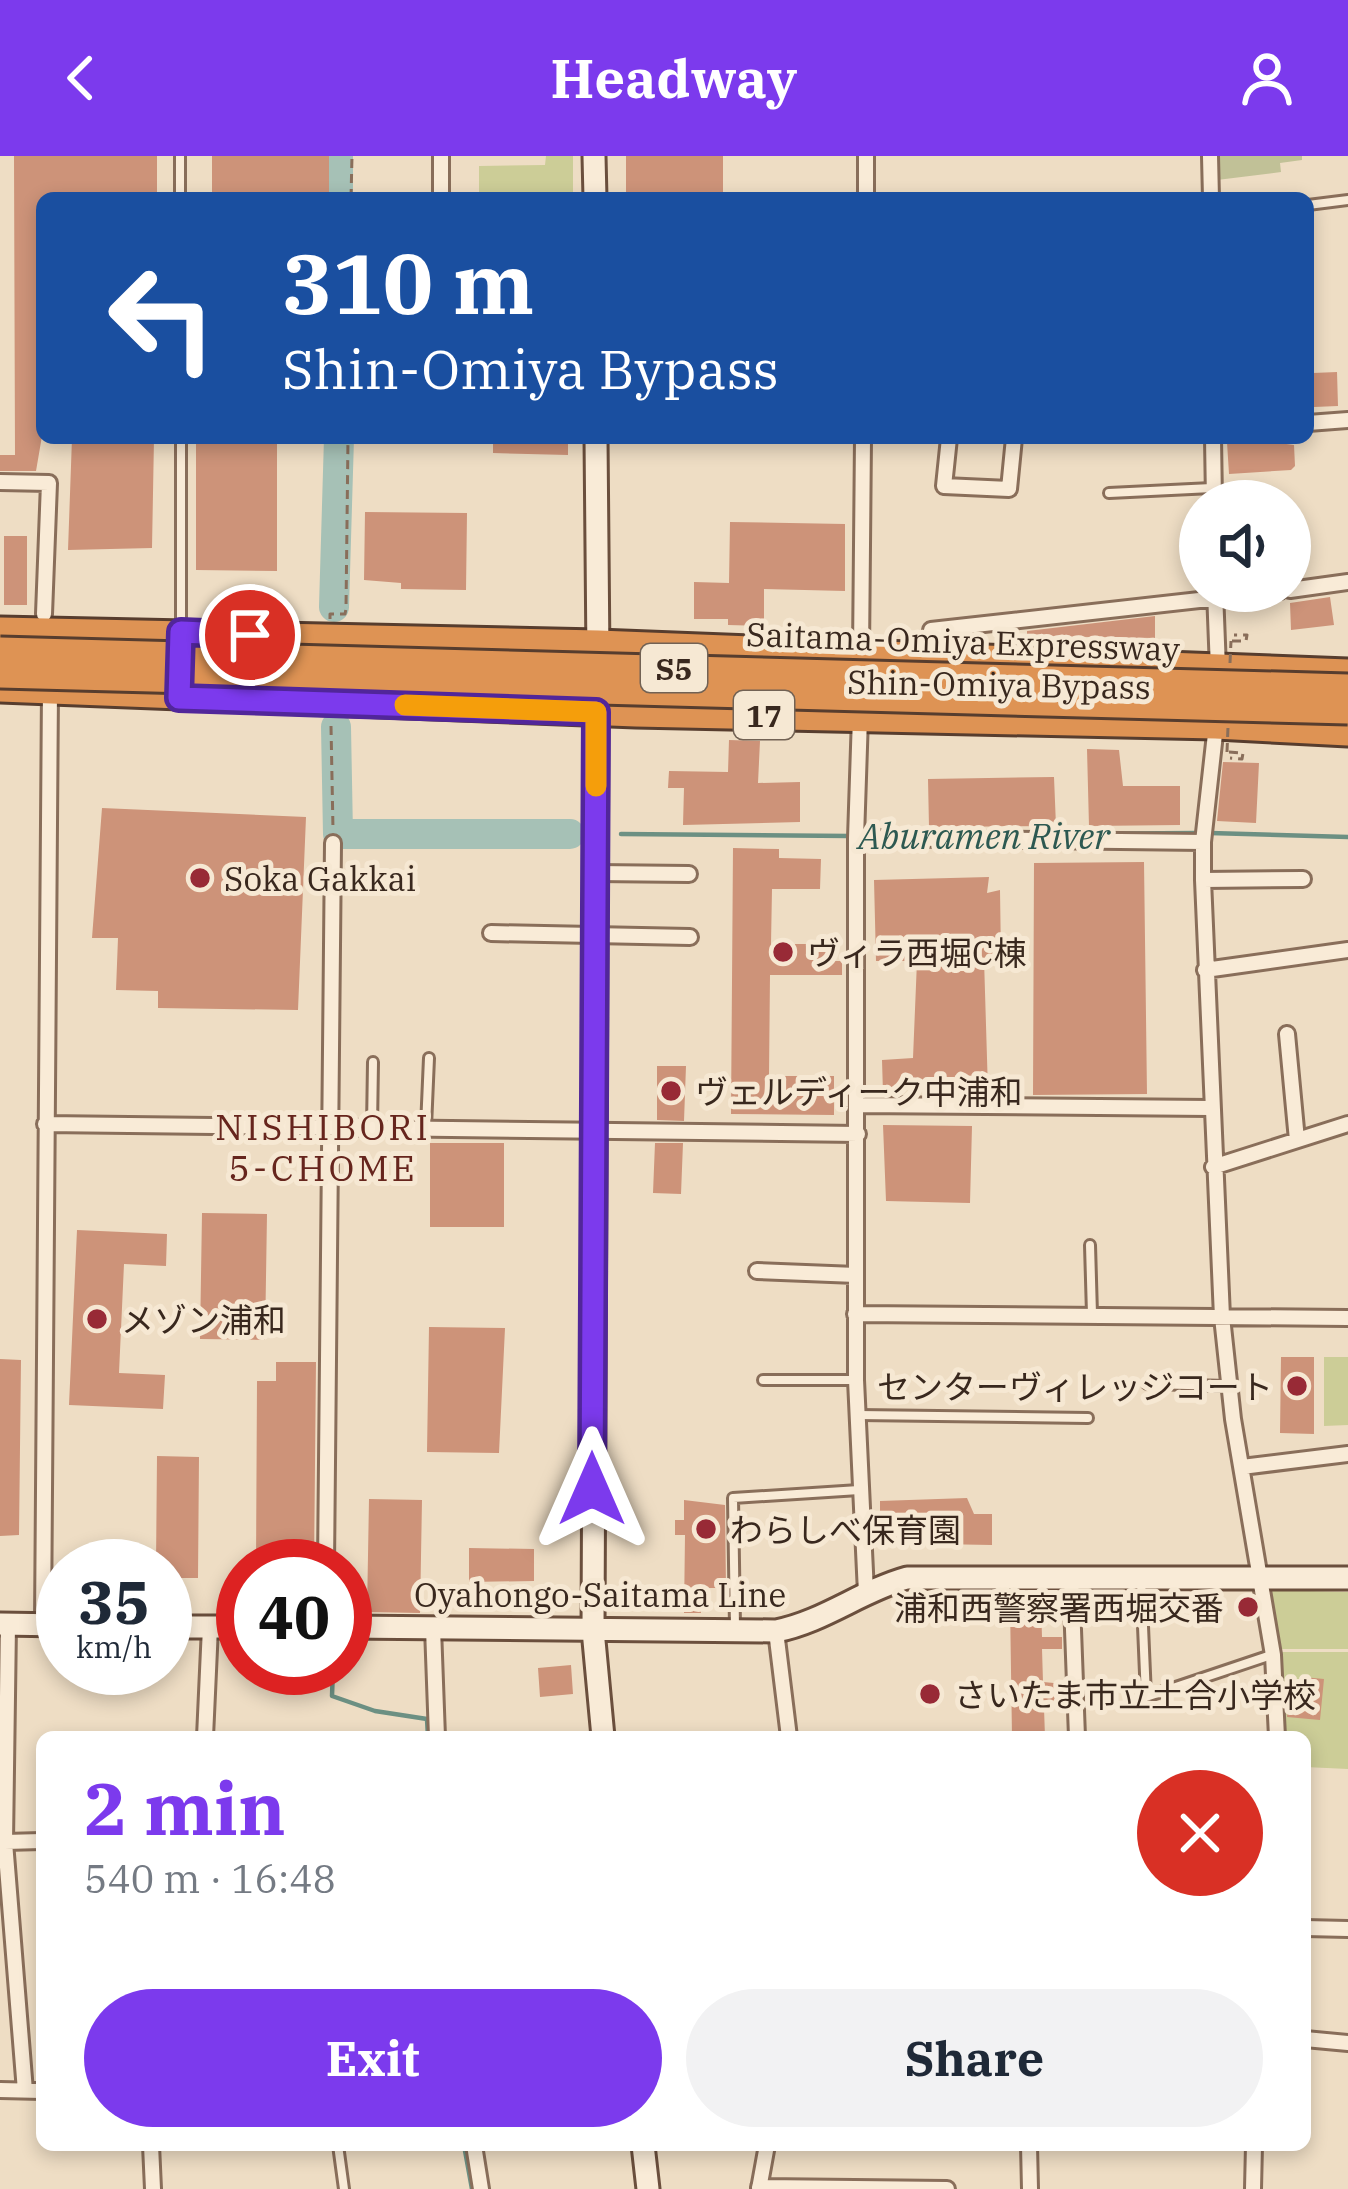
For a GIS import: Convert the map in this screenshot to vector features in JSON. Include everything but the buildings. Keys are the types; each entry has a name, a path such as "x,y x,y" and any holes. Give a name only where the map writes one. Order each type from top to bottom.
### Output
{"highway":[{"path":"0,632 365,638 472,670 597,666 664,677 738,706 778,715"},
{"path":"179,698 181,632"},
{"name":"Saitama-Omiya Expressway","path":"0,651 1348,688"},
{"name":"Shin-Omiya Bypass","path":"597,666 861,653 1348,673"},
{"name":"Saitama-Omiya Expressway","path":"0,674 1348,710"},
{"name":"Shin-Omiya Bypass","path":"0,688 596,712 1348,732"}],"street":[{"path":"441,192 442,156"},
{"path":"594,156 595,192"},
{"path":"866,156 866,192"},
{"path":"1210,156 1211,192"},
{"path":"1314,423 1348,420"},
{"path":"596,444 593,1630 602,1731"},
{"path":"861,653 863,444"},
{"path":"949,444 944,487 1009,489 1013,444"},
{"path":"1213,444 1214,480"},
{"path":"0,482 49,483 44,614"},
{"path":"1311,587 1348,582"},
{"path":"930,654 931,630 1179,599"},
{"path":"1216,612 1218,669"},
{"path":"50,690 45,1124 52,1539"},
{"path":"860,717 855,1314 866,1593"},
{"path":"1216,725 1203,835 1203,880 1222,1317 1273,1655 1277,1731"},
{"path":"856,837 1203,835"},
{"path":"326,1539 333,843"},
{"path":"596,873 689,874"},
{"path":"1203,880 1304,879"},
{"path":"491,933 690,937"},
{"path":"1205,970 1348,950"},
{"path":"1287,1034 1297,1141"},
{"path":"857,1105 1210,1108"},
{"path":"45,1124 858,1134"},
{"path":"1214,1167 1348,1124"},
{"path":"757,1271 856,1275"},
{"path":"855,1314 1348,1318"},
{"path":"1242,1467 1348,1454"},
{"path":"1071,1576 1077,1731"},
{"name":"Oyahongo-Saitama Line","path":"372,1627 776,1631 801,1626 907,1578 1348,1578"},
{"path":"25,2091 1,1789 4,1624 36,1625"},
{"path":"192,1628 216,1628"},
{"path":"205,1731 210,1628"},
{"path":"433,1628 437,1731"},
{"path":"776,1631 788,1731"},
{"path":"4,1842 36,1841"},
{"path":"1311,1928 1348,1929"},
{"path":"1311,2040 1348,2043"},
{"path":"0,2090 36,2091"},
{"path":"152,2151 153,2189"},
{"path":"475,2151 481,2189"},
{"path":"644,2151 648,2189"},
{"path":"766,2151 759,2188 947,2189"},
{"path":"1029,2151 1030,2189"},
{"path":"1253,2189 1254,2151"}],"lane":[{"path":"180,156 180,192"},
{"path":"1314,204 1348,200"},
{"path":"181,444 181,632"},
{"path":"1108,494 1179,494"},
{"path":"426,1128 429,1058"},
{"path":"372,1128 373,1062"},
{"path":"1090,1245 1092,1316"},
{"path":"764,1380 856,1380"},
{"path":"1147,1384 1229,1386"},
{"path":"857,1415 1088,1418"},
{"path":"735,1632 733,1498 861,1490"},
{"path":"1141,1576 1146,1697 1273,1655"},
{"path":"339,2151 344,2189"}],"path":[{"path":"351,192 352,156"},
{"path":"330,620 329,614 345,614 346,609 348,444"},
{"path":"1227,634 1246,635 1246,641 1231,641"},
{"path":"331,724 333,843"},
{"path":"1221,758 1242,759 1243,753 1227,752"}],"green space":[{"path":"546,156 573,156 573,192 479,192 479,166 545,165"},
{"path":"1217,156 1302,156 1302,160 1280,163 1281,172 1217,180"},
{"path":"1324,1357 1348,1357 1348,1425 1324,1426"},
{"path":"1270,1590 1348,1592 1348,1649 1279,1649"},
{"path":"1278,1652 1348,1652 1348,1769 1311,1767 1311,1731 1281,1731"}],"waterway":[{"name":"Aburamen River","path":"338,156 338,192"},
{"name":"Aburamen River","path":"334,607 339,444"},
{"name":"Aburamen River","path":"336,727 338,834 570,834"},
{"name":"Aburamen River","path":"1048,834 1198,833"},
{"name":"Aburamen River","path":"1210,833 1348,837"},
{"name":"Aburamen River","path":"344,834 344,841"},
{"name":"Aburamen River","path":"621,834 850,836"},
{"path":"332,1695 375,1711 427,1719 428,1731"},
{"path":"465,2151 472,2189"}],"slow traffic":[{"path":"405,705 596,712 596,786"}],"place":[{"name":"Soka Gakkai","path":"200,878"},
{"name":"ヴィラ西堀C棟","path":"783,952"},
{"name":"ヴェルディーク中浦和","path":"671,1091"},
{"name":"メゾン浦和","path":"97,1319"},
{"name":"センターヴィレッジコート","path":"1297,1386"},
{"name":"わらしべ保育園","path":"706,1529"},
{"name":"浦和西警察署西堀交番","path":"1248,1607"},
{"name":"さいたま市立土合小学校","path":"930,1694"}],"district":[{"name":"NISHIBORI 5-CHOME","path":"323,1146"}],"route":[{"path":"250,635 181,632 179,698 596,712 592,1489"}]}
